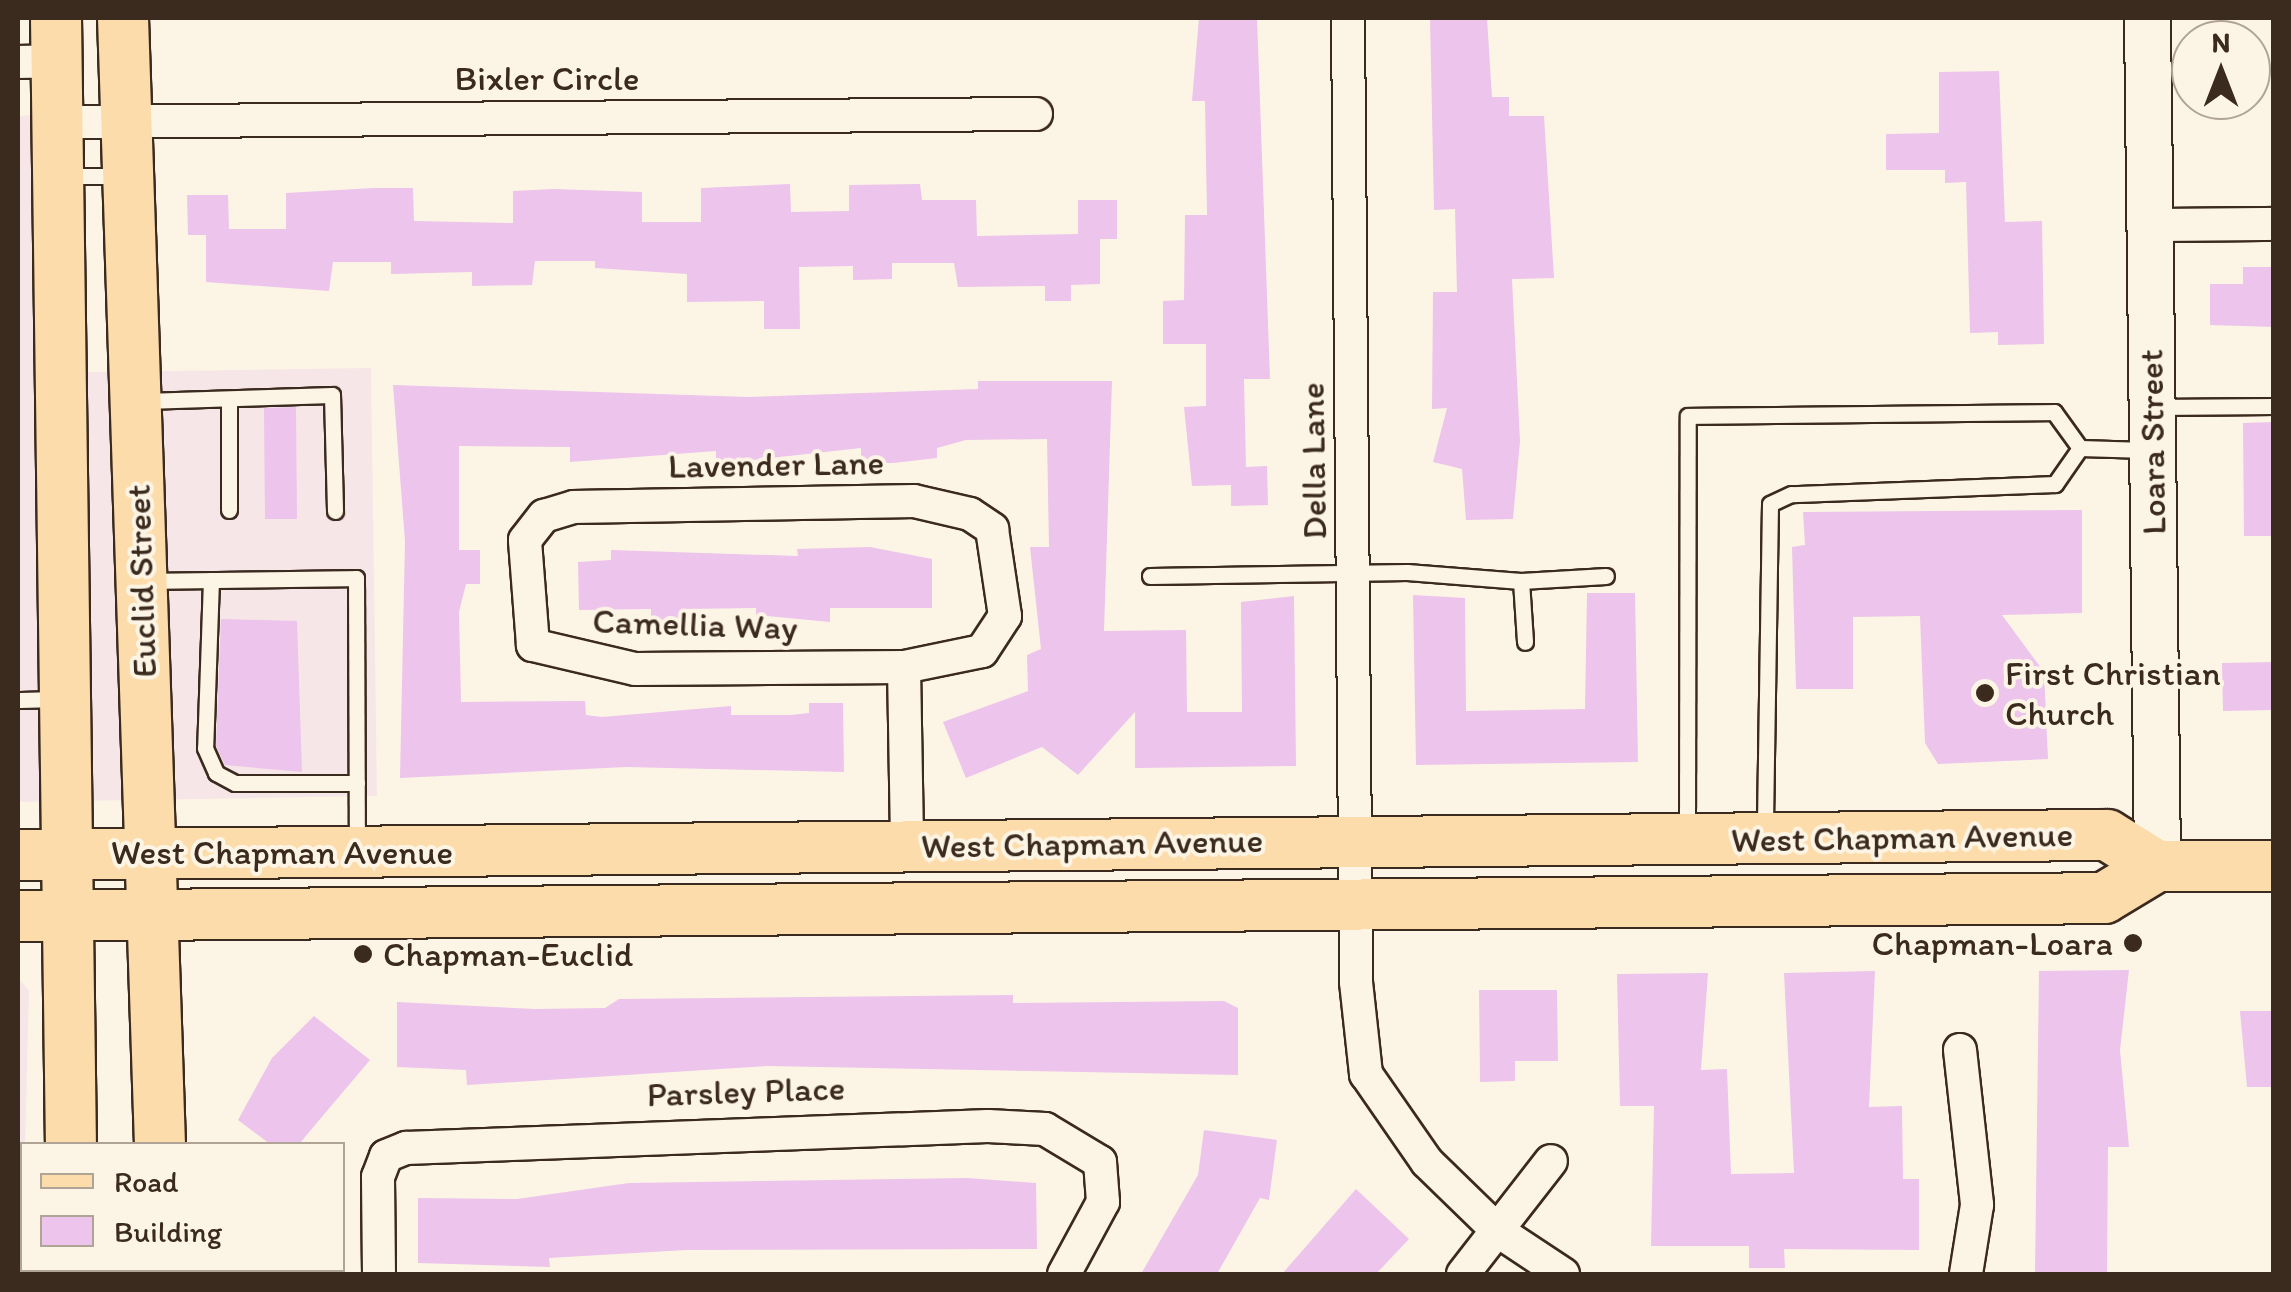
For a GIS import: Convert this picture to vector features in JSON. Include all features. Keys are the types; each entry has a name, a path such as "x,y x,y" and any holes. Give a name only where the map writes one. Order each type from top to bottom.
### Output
{"main road":[{"name":"Euclid Street","path":"123,18 125,176 160,1142"},
{"path":"44,47 58,122 59,176 42,699 68,854 71,1142"},
{"name":"West Chapman Avenue","path":"18,855 2106,835 2157,866 2104,898 18,916"},
{"path":"907,845 908,908"},
{"path":"2157,866 2274,866"}],"street":[{"name":"Della Lane","path":"1348,18 1358,904 1366,1074 1427,1162 1498,1231 1563,1274"},
{"name":"Loara Street","path":"2146,18 2157,866"},
{"name":"Bixler Circle","path":"58,122 1036,114"},
{"path":"2149,225 2274,224"},
{"name":"Lavender Lane","path":"526,540 544,516 574,507 914,501 970,514 992,529 1005,570"},
{"name":"Camellia Way","path":"526,540 532,644 572,660 635,669 904,667 982,651 1005,616 1005,570"},
{"path":"904,667 907,845"},
{"path":"1960,1050 1978,1204 1966,1274"},
{"name":"Parsley Place","path":"379,1274 386,1156 434,1144 988,1126 1046,1130 1100,1162 1104,1202 1064,1274"},
{"path":"1462,1274 1551,1161"}],"lane":[{"path":"59,176 125,176"},
{"path":"135,402 332,395 335,511"},
{"path":"229,400 230,510"},
{"path":"1765,839 1770,504 1791,494 2047,486 2062,480 2080,448 2151,428 2274,406"},
{"path":"1687,839 1688,416 2044,410 2080,448"},
{"path":"1150,576 1354,572 1521,581 1606,576"},
{"path":"140,581 356,578 357,852"},
{"path":"210,580 206,748 216,773 234,784 357,783"},
{"path":"1521,581 1525,642"}],"shaded area":[{"path":"34,115 38,373 371,368 377,796 18,802 18,116"},
{"path":"18,978 29,990 25,1142 20,1142 20,1272 34,1274 18,1274"}],"building":[{"path":"1199,18 1257,18 1270,379 1244,379 1246,467 1267,466 1268,505 1231,506 1231,485 1192,486 1184,407 1206,406 1206,344 1163,344 1163,301 1184,300 1185,215 1207,215 1205,101 1192,101"},
{"path":"1430,18 1487,18 1492,97 1509,97 1509,116 1544,116 1554,278 1512,279 1520,441 1513,519 1466,520 1462,469 1433,462 1447,408 1432,409 1433,292 1457,292 1455,209 1434,210"},
{"path":"1999,71 2005,222 2042,221 2044,344 1998,345 1998,332 1970,333 1966,182 1945,183 1945,170 1886,170 1886,134 1939,133 1939,72"},
{"path":"790,184 791,212 849,211 849,185 920,184 922,200 976,200 977,236 1078,234 1078,200 1117,200 1117,239 1100,239 1100,284 1071,285 1071,301 1045,301 1045,286 958,287 954,263 892,263 892,279 853,280 853,266 799,267 800,329 764,329 764,301 687,302 687,274 595,268 595,261 535,261 532,285 472,286 472,272 391,274 391,262 333,262 329,291 206,282 206,235 188,235 187,195 228,195 229,229 286,229 286,193 374,188 413,188 414,221 513,223 513,191 553,189 642,192 642,222 701,222 701,188"},
{"path":"2243,267 2274,267 2274,327 2210,325 2210,284 2243,284"},
{"path":"978,381 1112,381 1104,631 1186,630 1187,712 1242,712 1241,602 1294,596 1296,766 1135,768 1135,712 1078,775 1042,747 966,778 943,722 1028,691 1027,655 1041,649 1030,547 1049,547 1047,439 966,440 937,448 937,458 893,463 861,463 861,448 716,464 716,451 570,462 570,447 459,446 459,550 480,550 480,584 466,584 459,612 461,702 585,701 586,715 602,717 731,706 731,715 791,715 809,713 809,703 843,703 844,772 626,767 400,778 405,541 393,385 748,397 978,389"},
{"path":"296,407 297,519 265,519 264,408"},
{"path":"2274,422 2274,536 2244,536 2243,423"},
{"path":"2082,510 2082,613 2002,615 2044,672 2048,759 1938,764 1925,743 1920,616 1853,617 1853,689 1796,689 1792,547 1805,545 1803,512"},
{"path":"870,547 932,559 932,608 830,608 830,622 756,615 756,608 685,609 685,620 651,620 651,609 579,610 578,562 611,560 611,550 798,556 797,549"},
{"path":"1587,593 1635,593 1638,762 1416,765 1413,595 1465,598 1466,711 1585,709"},
{"path":"221,619 297,621 302,772 225,765 216,746"},
{"path":"2274,662 2274,710 2223,711 2222,663"},
{"path":"2129,970 2120,1050 2129,1147 2108,1147 2107,1274 2035,1274 2039,971"},
{"path":"1875,971 1869,1107 1902,1106 1903,1179 1919,1179 1919,1250 1784,1249 1785,1268 1749,1268 1749,1246 1651,1246 1654,1106 1620,1106 1617,974 1708,973 1701,1070 1727,1069 1731,1174 1794,1173 1784,973"},
{"path":"1479,990 1557,990 1558,1061 1515,1061 1515,1081 1480,1082"},
{"path":"1013,995 1013,1003 1224,1001 1238,1008 1238,1075 767,1066 467,1085 466,1070 397,1067 397,1002 535,1009 605,1008 619,999"},
{"path":"2240,1011 2274,1011 2274,1087 2247,1087"},
{"path":"314,1016 370,1060 301,1142 267,1142 238,1120 272,1058"},
{"path":"1204,1130 1277,1140 1269,1200 1260,1198 1217,1274 1141,1274 1198,1175"},
{"path":"967,1178 1036,1183 1037,1249 686,1250 549,1258 550,1267 418,1263 418,1198 517,1199 629,1183"},
{"path":"1356,1189 1409,1239 1376,1274 1282,1274"}],"place":[{"name":"First Christian Church","path":"1985,693"},
{"name":"Chapman-Loara","path":"2133,943"},
{"name":"Chapman-Euclid","path":"363,954"}]}
